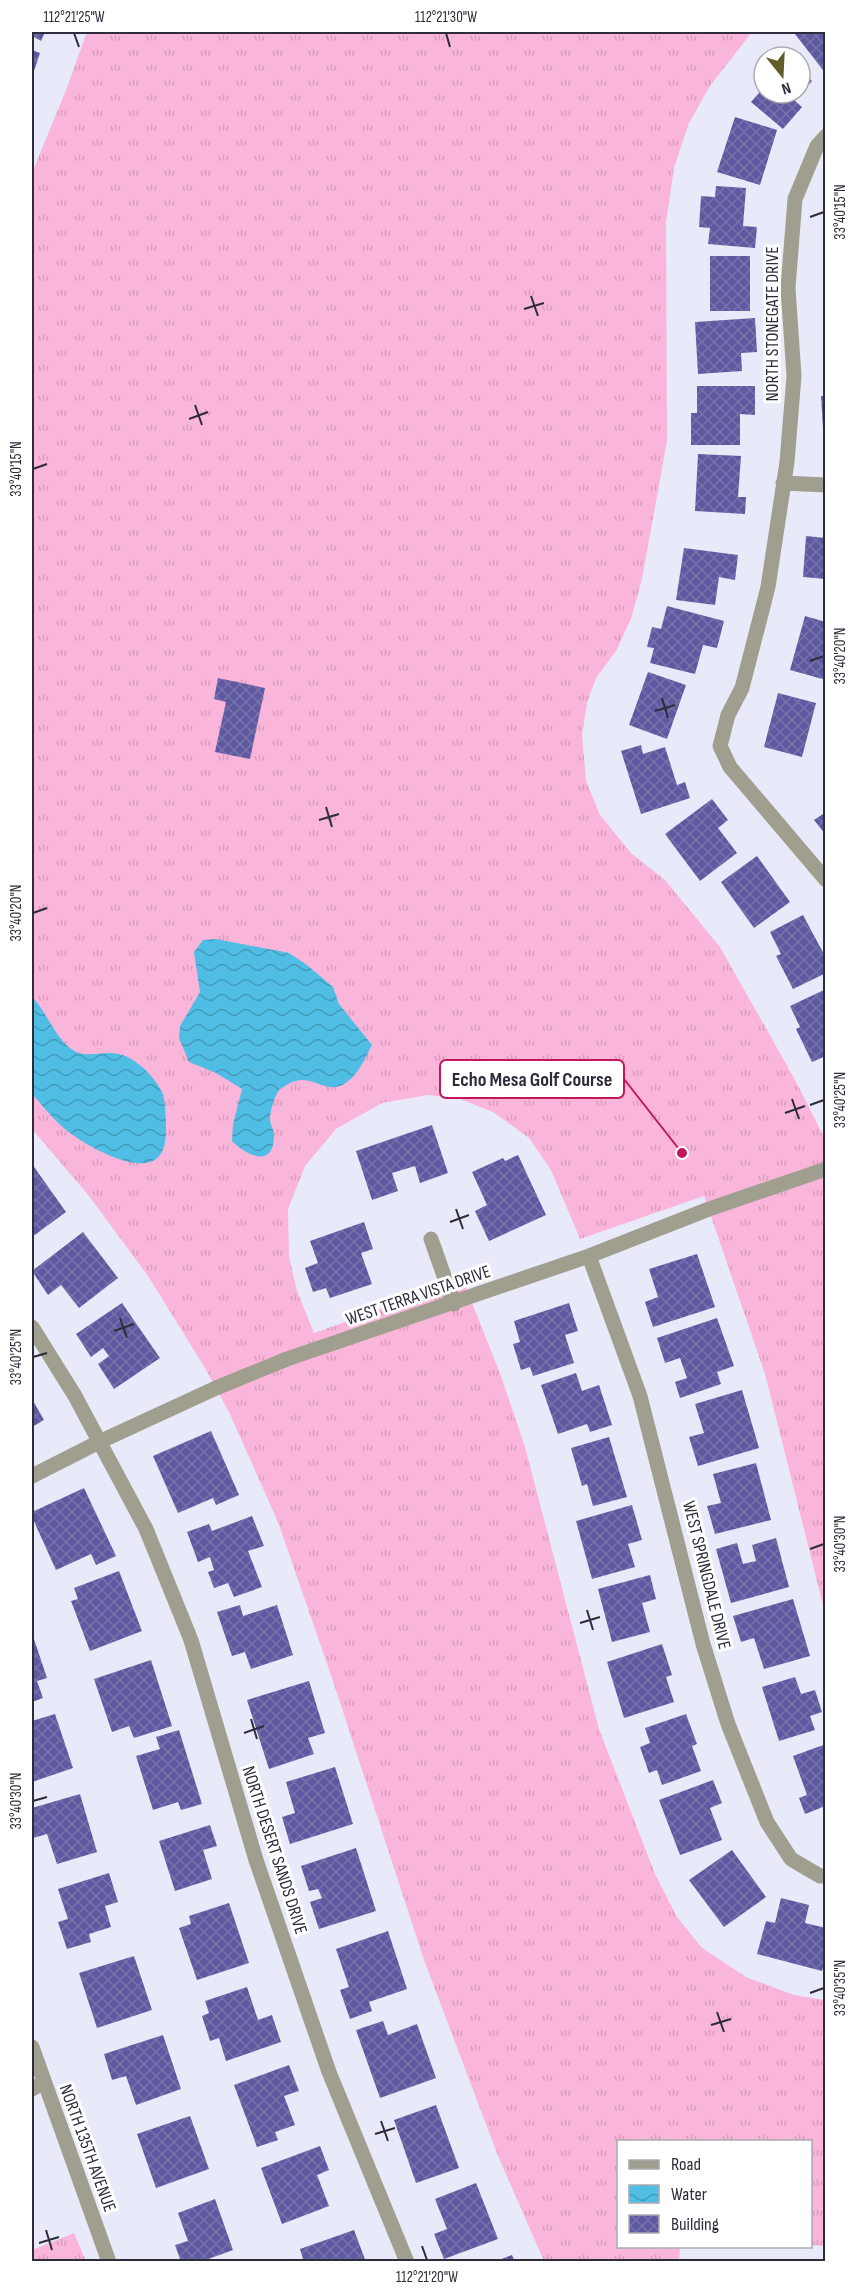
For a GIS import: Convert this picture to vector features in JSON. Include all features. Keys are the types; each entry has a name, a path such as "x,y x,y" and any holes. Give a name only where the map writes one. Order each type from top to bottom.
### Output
{"street":[{"name":"NORTH STONEGATE DRIVE","path":"825,136 817,146 795,199 788,288 794,376 787,462 768,586 742,688 728,715 720,746 730,766 825,880"},
{"path":"783,483 825,485"},
{"name":"WEST TERRA VISTA DRIVE","path":"32,1476 216,1388 287,1359 454,1304 589,1256 709,1209 825,1169"},
{"path":"431,1239 454,1304"},
{"name":"WEST SPRINGDALE DRIVE","path":"589,1256 640,1396 703,1644 729,1724 767,1822 791,1859 820,1876 825,1876"},
{"name":"NORTH DESERT SANDS DRIVE","path":"32,1327 75,1396 146,1529 190,1640 256,1860 329,2073 407,2262"},
{"name":"NORTH 135TH AVENUE","path":"32,2047 38,2086 108,2262"}],"green space":[{"path":"87,32 752,32 710,86 688,125 674,168 666,222 667,441 642,579 631,619 616,651 596,678 587,703 582,735 586,781 600,815 632,854 665,880 720,947 794,1078 825,1139 825,1613 765,1374 704,1196 580,1239 551,1170 529,1138 493,1112 460,1099 428,1095 382,1103 336,1129 305,1166 288,1209 289,1257 297,1291 314,1333 463,1280 501,1376 525,1447 599,1729 655,1874 677,1917 701,1947 746,1977 794,1995 825,2000 825,2246 812,2245 812,2140 617,2140 617,2248 680,2248 679,2261 544,2261 498,2156 424,1960 332,1678 278,1522 229,1412 205,1368 148,1276 89,1196 32,1129 32,173"},
{"path":"74,2233 86,2261 32,2261 32,2250"}],"water":[{"path":"216,939 289,953 307,965 333,987 339,1004 372,1045 354,1076 340,1086 332,1087 303,1080 293,1082 279,1090 270,1117 274,1133 273,1146 265,1156 252,1155 232,1141 233,1124 242,1089 216,1073 189,1062 179,1038 180,1026 200,992 194,952 203,940"},
{"path":"32,997 70,1048 84,1054 109,1053 125,1056 140,1065 153,1078 162,1092 165,1108 166,1138 160,1155 150,1162 138,1163 108,1155 65,1129 32,1094"}],"building":[{"path":"32,32 45,32 41,41 32,36"},
{"path":"826,32 826,74 812,56 812,45 804,45 795,34"},
{"path":"32,50 40,53 32,77"},
{"path":"755,105 800,105 802,107 783,129"},
{"path":"735,117 777,130 760,185 717,172"},
{"path":"716,186 746,188 743,226 757,227 755,248 708,244 710,228 699,227 701,196 715,197"},
{"path":"710,256 750,256 750,311 710,311"},
{"path":"755,318 757,352 741,353 742,371 698,374 695,322"},
{"path":"697,386 755,386 755,415 740,414 740,445 691,445 691,413 697,413"},
{"path":"821,396 826,396 826,428 823,428"},
{"path":"698,454 741,456 738,497 746,497 745,514 695,511"},
{"path":"806,536 826,538 826,579 803,577"},
{"path":"684,548 738,555 735,580 719,577 715,605 676,600"},
{"path":"667,606 724,621 717,648 703,645 695,674 650,663 654,648 647,647 652,627 661,629"},
{"path":"805,616 826,622 826,680 790,670"},
{"path":"648,672 686,685 667,739 629,725"},
{"path":"218,678 265,688 250,759 215,752 226,702 214,699"},
{"path":"778,693 816,703 802,757 764,747"},
{"path":"641,745 643,754 665,747 677,785 685,782 690,798 641,814 621,751"},
{"path":"712,799 728,820 718,828 737,853 700,881 665,834"},
{"path":"826,812 826,835 814,820"},
{"path":"757,856 790,902 754,928 721,882"},
{"path":"803,915 826,958 826,973 793,989 776,956 781,954 770,932"},
{"path":"826,989 826,1056 812,1062 796,1029 800,1027 790,1006"},
{"path":"432,1125 448,1173 420,1183 415,1166 392,1173 398,1191 372,1200 356,1151"},
{"path":"518,1155 546,1215 489,1241 475,1211 487,1205 472,1172 503,1158 505,1161"},
{"path":"32,1164 66,1212 32,1237"},
{"path":"364,1222 373,1249 361,1253 372,1284 330,1298 326,1288 313,1292 305,1268 318,1263 310,1241"},
{"path":"83,1232 118,1278 79,1308 61,1285 48,1295 32,1271"},
{"path":"697,1254 715,1307 653,1327 645,1302 658,1297 649,1269"},
{"path":"122,1303 160,1358 114,1389 98,1364 109,1356 103,1348 91,1357 76,1334"},
{"path":"569,1303 578,1331 565,1335 574,1363 533,1376 530,1367 521,1370 513,1344 520,1342 514,1321"},
{"path":"717,1318 734,1366 717,1372 721,1384 680,1398 675,1382 687,1378 680,1358 665,1363 657,1338"},
{"path":"576,1373 582,1391 599,1385 612,1425 590,1432 587,1424 558,1434 541,1385"},
{"path":"742,1390 759,1448 698,1466 689,1437 704,1433 695,1404"},
{"path":"32,1399 44,1420 32,1427"},
{"path":"211,1431 239,1495 216,1505 213,1498 178,1513 153,1456"},
{"path":"609,1437 627,1497 593,1506 587,1484 582,1486 571,1448"},
{"path":"756,1463 771,1520 715,1534 707,1506 721,1503 713,1474"},
{"path":"84,1488 116,1556 96,1565 91,1554 56,1570 32,1517 32,1512"},
{"path":"632,1505 642,1540 628,1544 635,1567 592,1579 576,1521"},
{"path":"252,1516 264,1546 248,1551 262,1587 234,1597 228,1583 214,1588 208,1572 214,1570 210,1557 198,1562 187,1532 209,1524 212,1531"},
{"path":"776,1538 789,1587 731,1603 716,1549 737,1543 743,1564 756,1561 752,1545"},
{"path":"119,1571 142,1631 90,1651 71,1601 78,1599 74,1588"},
{"path":"650,1575 656,1599 642,1603 650,1632 612,1642 598,1589"},
{"path":"793,1599 810,1656 764,1669 754,1638 741,1642 733,1616"},
{"path":"240,1605 243,1616 277,1605 293,1655 251,1669 245,1652 232,1656 217,1612"},
{"path":"32,1633 47,1678 37,1681 43,1698 32,1702"},
{"path":"662,1644 672,1675 666,1677 674,1702 624,1718 607,1662"},
{"path":"151,1660 172,1726 134,1738 129,1726 112,1732 94,1679"},
{"path":"795,1677 801,1694 815,1690 822,1712 810,1716 815,1730 779,1741 762,1687"},
{"path":"309,1681 325,1733 308,1738 314,1754 269,1769 247,1700"},
{"path":"55,1714 73,1768 32,1782 32,1721"},
{"path":"686,1714 697,1744 692,1746 701,1771 662,1785 657,1770 649,1773 640,1747 650,1743 645,1728"},
{"path":"179,1730 202,1804 181,1810 178,1802 153,1810 136,1756 160,1749 156,1737"},
{"path":"826,1744 826,1814 823,1807 805,1814 799,1798 807,1795 793,1756"},
{"path":"335,1767 353,1824 290,1844 282,1817 295,1813 286,1782"},
{"path":"713,1780 722,1803 710,1808 722,1840 680,1855 659,1800"},
{"path":"80,1794 97,1852 57,1864 47,1834 33,1838 32,1808"},
{"path":"210,1825 217,1846 203,1850 212,1879 175,1891 159,1841"},
{"path":"356,1848 376,1911 319,1929 310,1902 322,1898 318,1889 309,1891 301,1866"},
{"path":"732,1850 766,1897 724,1927 689,1880"},
{"path":"109,1873 118,1902 105,1906 111,1927 89,1934 91,1942 67,1949 58,1922 68,1919 58,1889"},
{"path":"781,1898 809,1905 805,1923 826,1928 826,1957 822,1971 757,1954 766,1921 775,1923"},
{"path":"229,1903 249,1963 197,1980 179,1928 191,1924 189,1916"},
{"path":"388,1931 407,1989 369,2002 372,2011 350,2019 340,1990 349,1987 336,1949"},
{"path":"134,1956 152,2010 97,2028 79,1973"},
{"path":"247,1987 258,2020 272,2015 281,2042 226,2061 219,2038 210,2041 202,2016 209,2013 205,2001"},
{"path":"383,2021 388,2035 417,2024 436,2078 380,2098 356,2030"},
{"path":"163,2035 181,2089 136,2105 126,2076 112,2080 104,2054"},
{"path":"289,2065 299,2091 284,2096 295,2125 275,2132 278,2140 257,2147 234,2085"},
{"path":"436,2105 459,2168 416,2183 394,2120"},
{"path":"190,2116 209,2169 156,2188 137,2134"},
{"path":"320,2146 329,2170 317,2175 329,2206 282,2224 261,2168"},
{"path":"476,2183 498,2239 444,2259 434,2234 447,2229 435,2199"},
{"path":"215,2199 233,2250 200,2262 181,2262 175,2245 188,2241 178,2213"},
{"path":"354,2230 366,2262 304,2262 300,2249"},
{"path":"512,2255 515,2262 496,2262 496,2261"}],"place":[{"name":"Echo Mesa Golf Course","path":"682,1153"}]}
